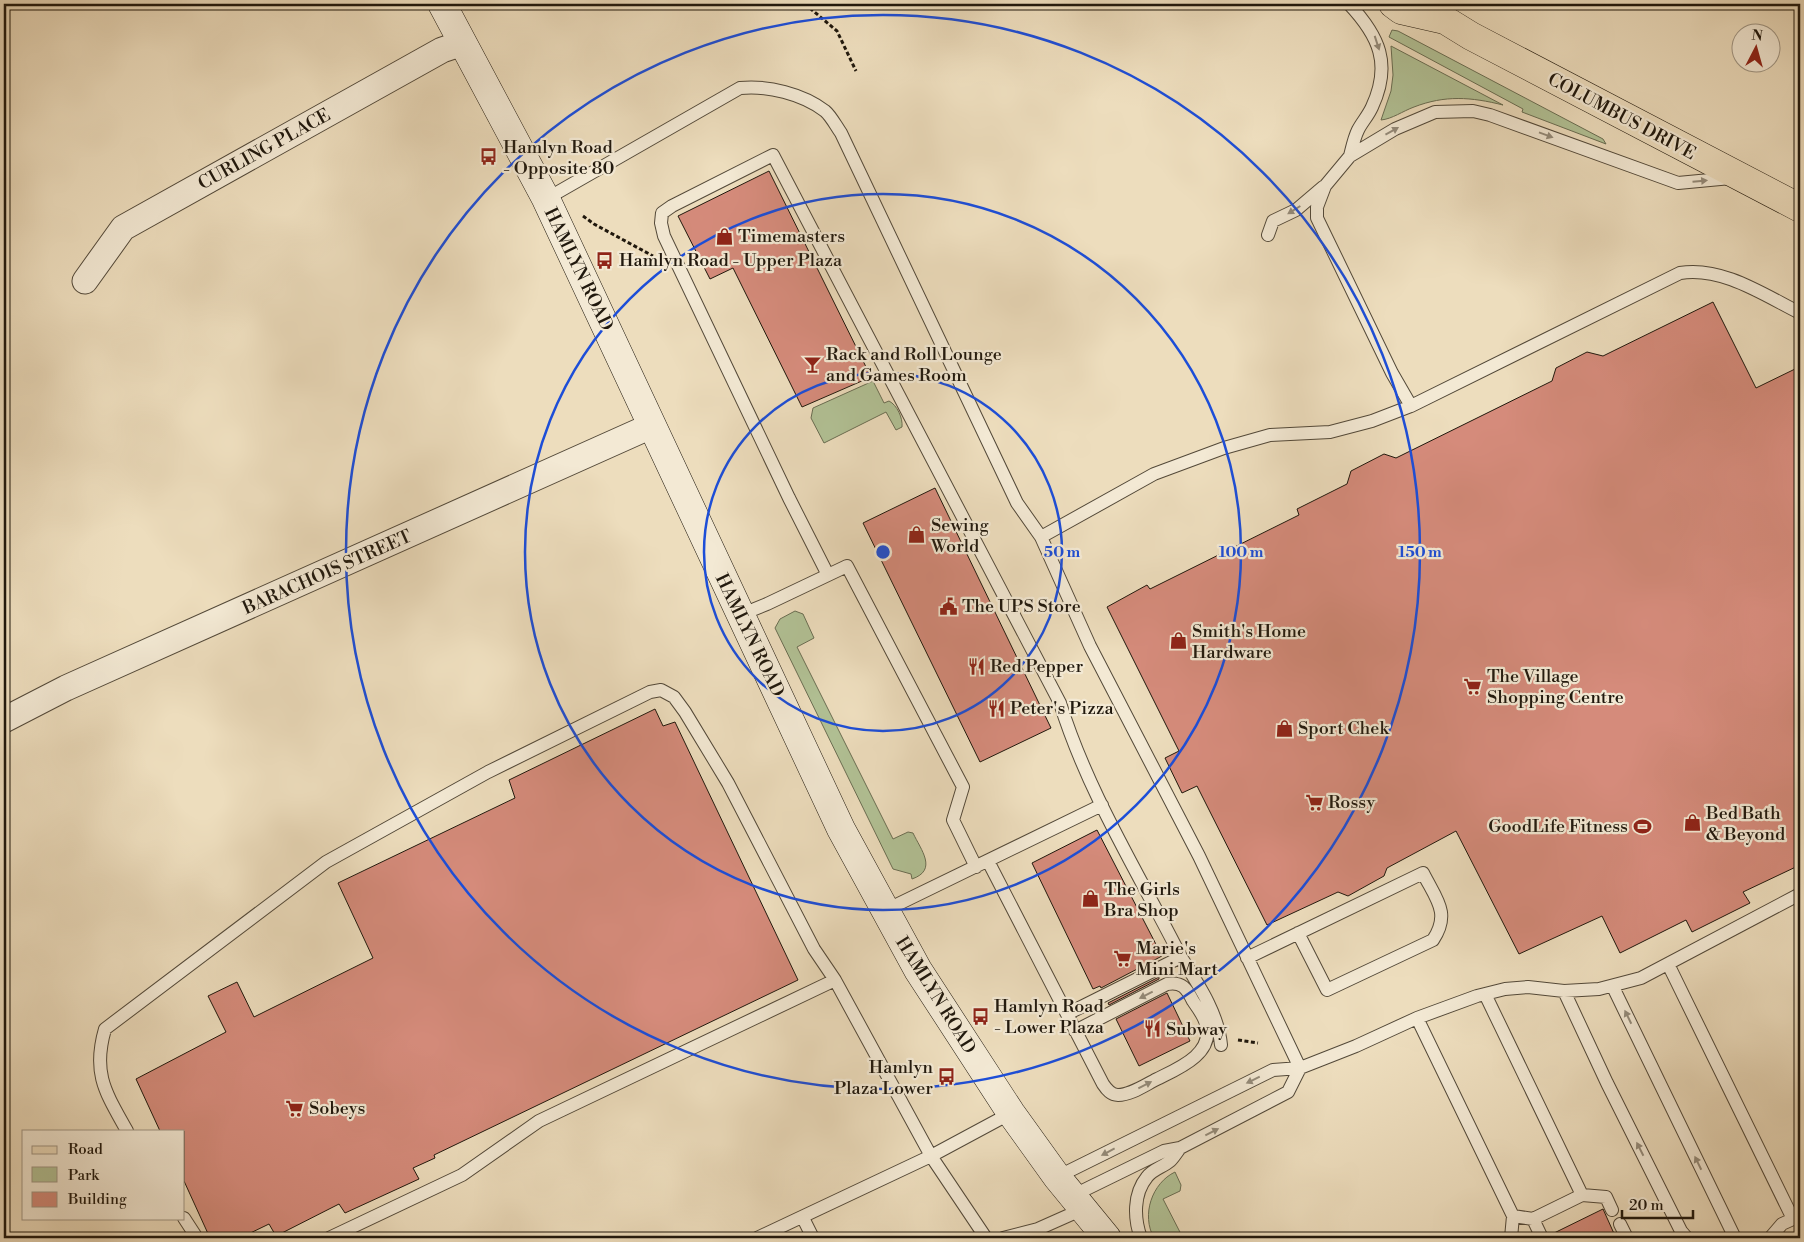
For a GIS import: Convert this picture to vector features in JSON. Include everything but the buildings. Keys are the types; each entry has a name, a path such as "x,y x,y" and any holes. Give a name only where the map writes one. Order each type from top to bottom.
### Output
{"main road":[{"name":"COLUMBUS DRIVE","path":"1393,4 1401,10 1441,12 1471,36 1800,208"}],"street":[{"name":"HAMLYN ROAD","path":"442,4 546,199 842,830 918,970 1011,1113 1071,1194 1108,1238"},
{"name":"CURLING PLACE","path":"85,281 123,228 442,50 463,43"},
{"name":"BARACHOIS STREET","path":"4,720 66,688 651,426"}],"lane":[{"path":"1349,4 1368,24 1378,43 1382,65 1378,91 1364,121 1357,131 1350,156"},
{"path":"546,199 740,88 754,87 788,94 808,101 826,112 841,133 1017,503 1041,537 1090,646 1199,856 1300,1068"},
{"path":"1268,235 1274,221 1296,210 1325,186 1350,156 1395,129 1434,112 1473,111 1503,119 1678,183 1738,177"},
{"path":"828,575 673,256 661,223 662,213 773,155 1060,704 1068,730 1102,805 1219,1026 1221,1045"},
{"path":"1325,186 1317,207 1317,218 1388,364 1411,406"},
{"path":"1041,537 1154,474 1224,448 1265,436 1330,432 1372,421 1411,406 1680,273 1693,271 1717,275 1800,313"},
{"path":"740,615 848,566 963,787 953,820 976,867"},
{"path":"126,1130 103,1088 99,1069 100,1048 105,1029 326,862 488,772 650,692 661,690 674,697 685,712 728,784 814,950 835,980 931,1156 986,1238"},
{"path":"886,910 1102,805"},
{"path":"988,861 1075,1031 1103,1084 1113,1094 1128,1093 1179,1068 1196,1057 1203,1049 1208,1032 1206,1024 1187,990 1175,983 1167,984 1075,1031"},
{"path":"1247,958 1423,873 1442,911 1441,928 1433,940 1327,990 1298,934"},
{"path":"1003,1238 1026,1236 1071,1194 1273,1070 1300,1068 1356,1046 1417,1018 1485,994 1528,987 1564,991 1613,987 1640,978 1800,894"},
{"path":"1067,1014 1181,957"},
{"path":"1668,964 1796,1219 1782,1224 1770,1238"},
{"path":"329,1238 462,1175 539,1121 835,980"},
{"path":"1613,987 1735,1238"},
{"path":"1564,991 1611,1092 1681,1231 1687,1238"},
{"path":"1485,994 1582,1195"},
{"path":"1417,1018 1513,1216 1511,1238"},
{"path":"1071,1194 1164,1151 1180,1148 1288,1092 1300,1068"},
{"path":"757,1238 803,1218 931,1156 1011,1113"},
{"path":"1141,1238 1136,1224 1136,1206 1140,1190 1147,1177 1170,1161 1180,1148"},
{"path":"1513,1216 1533,1218 1582,1195 1606,1197 1612,1210"},
{"path":"803,1218 813,1238"},
{"path":"1533,1218 1542,1238"},
{"path":"185,1220 197,1238"},
{"path":"1620,1224 1627,1238"}],"path":[{"path":"805,4 837,31 856,70"},
{"path":"578,213 594,224 654,257 673,256"}],"green space":[{"path":"1392,30 1398,31 1603,139 1606,144 1522,112 1523,109 1389,37"},
{"path":"1391,46 1503,105 1458,98 1436,100 1381,120 1391,91 1393,75"},
{"path":"873,381 884,403 889,401 899,412 902,427 896,430 886,412 824,443 811,418 813,408"},
{"path":"795,611 803,614 814,638 797,647 893,839 908,832 913,833 923,853 926,865 924,870 920,875 912,879 911,874 893,869 775,628 780,619"},
{"path":"1175,1172 1181,1185 1180,1191 1163,1199 1183,1238 1154,1238 1149,1220 1151,1200 1160,1184"}],"place":[{"name":"Hamlyn Road - Opposite 80","path":"489,157"},
{"name":"Timemasters","path":"724,236"},
{"name":"Hamlyn Road - Upper Plaza","path":"605,260"},
{"name":"Rack and Roll Lounge and Games Room","path":"812,364"},
{"name":"Sewing World","path":"917,535"},
{"name":"The UPS Store","path":"948,606"},
{"name":"Smith's Home Hardware","path":"1178,641"},
{"name":"Red Pepper","path":"976,666"},
{"name":"The Village Shopping Centre","path":"1473,686"},
{"name":"Peter's Pizza","path":"996,708"},
{"name":"Sport Chek","path":"1284,728"},
{"name":"Rossy","path":"1314,802"},
{"name":"Bed Bath & Beyond","path":"1692,823"},
{"name":"GoodLife Fitness","path":"1642,826"},
{"name":"The Girls Bra Shop","path":"1090,899"},
{"name":"Marie's Mini Mart","path":"1122,958"},
{"name":"Hamlyn Road - Lower Plaza","path":"980,1016"},
{"name":"Subway","path":"1152,1029"},
{"name":"Hamlyn Plaza Lower","path":"947,1077"},
{"name":"Sobeys","path":"295,1108"}]}
